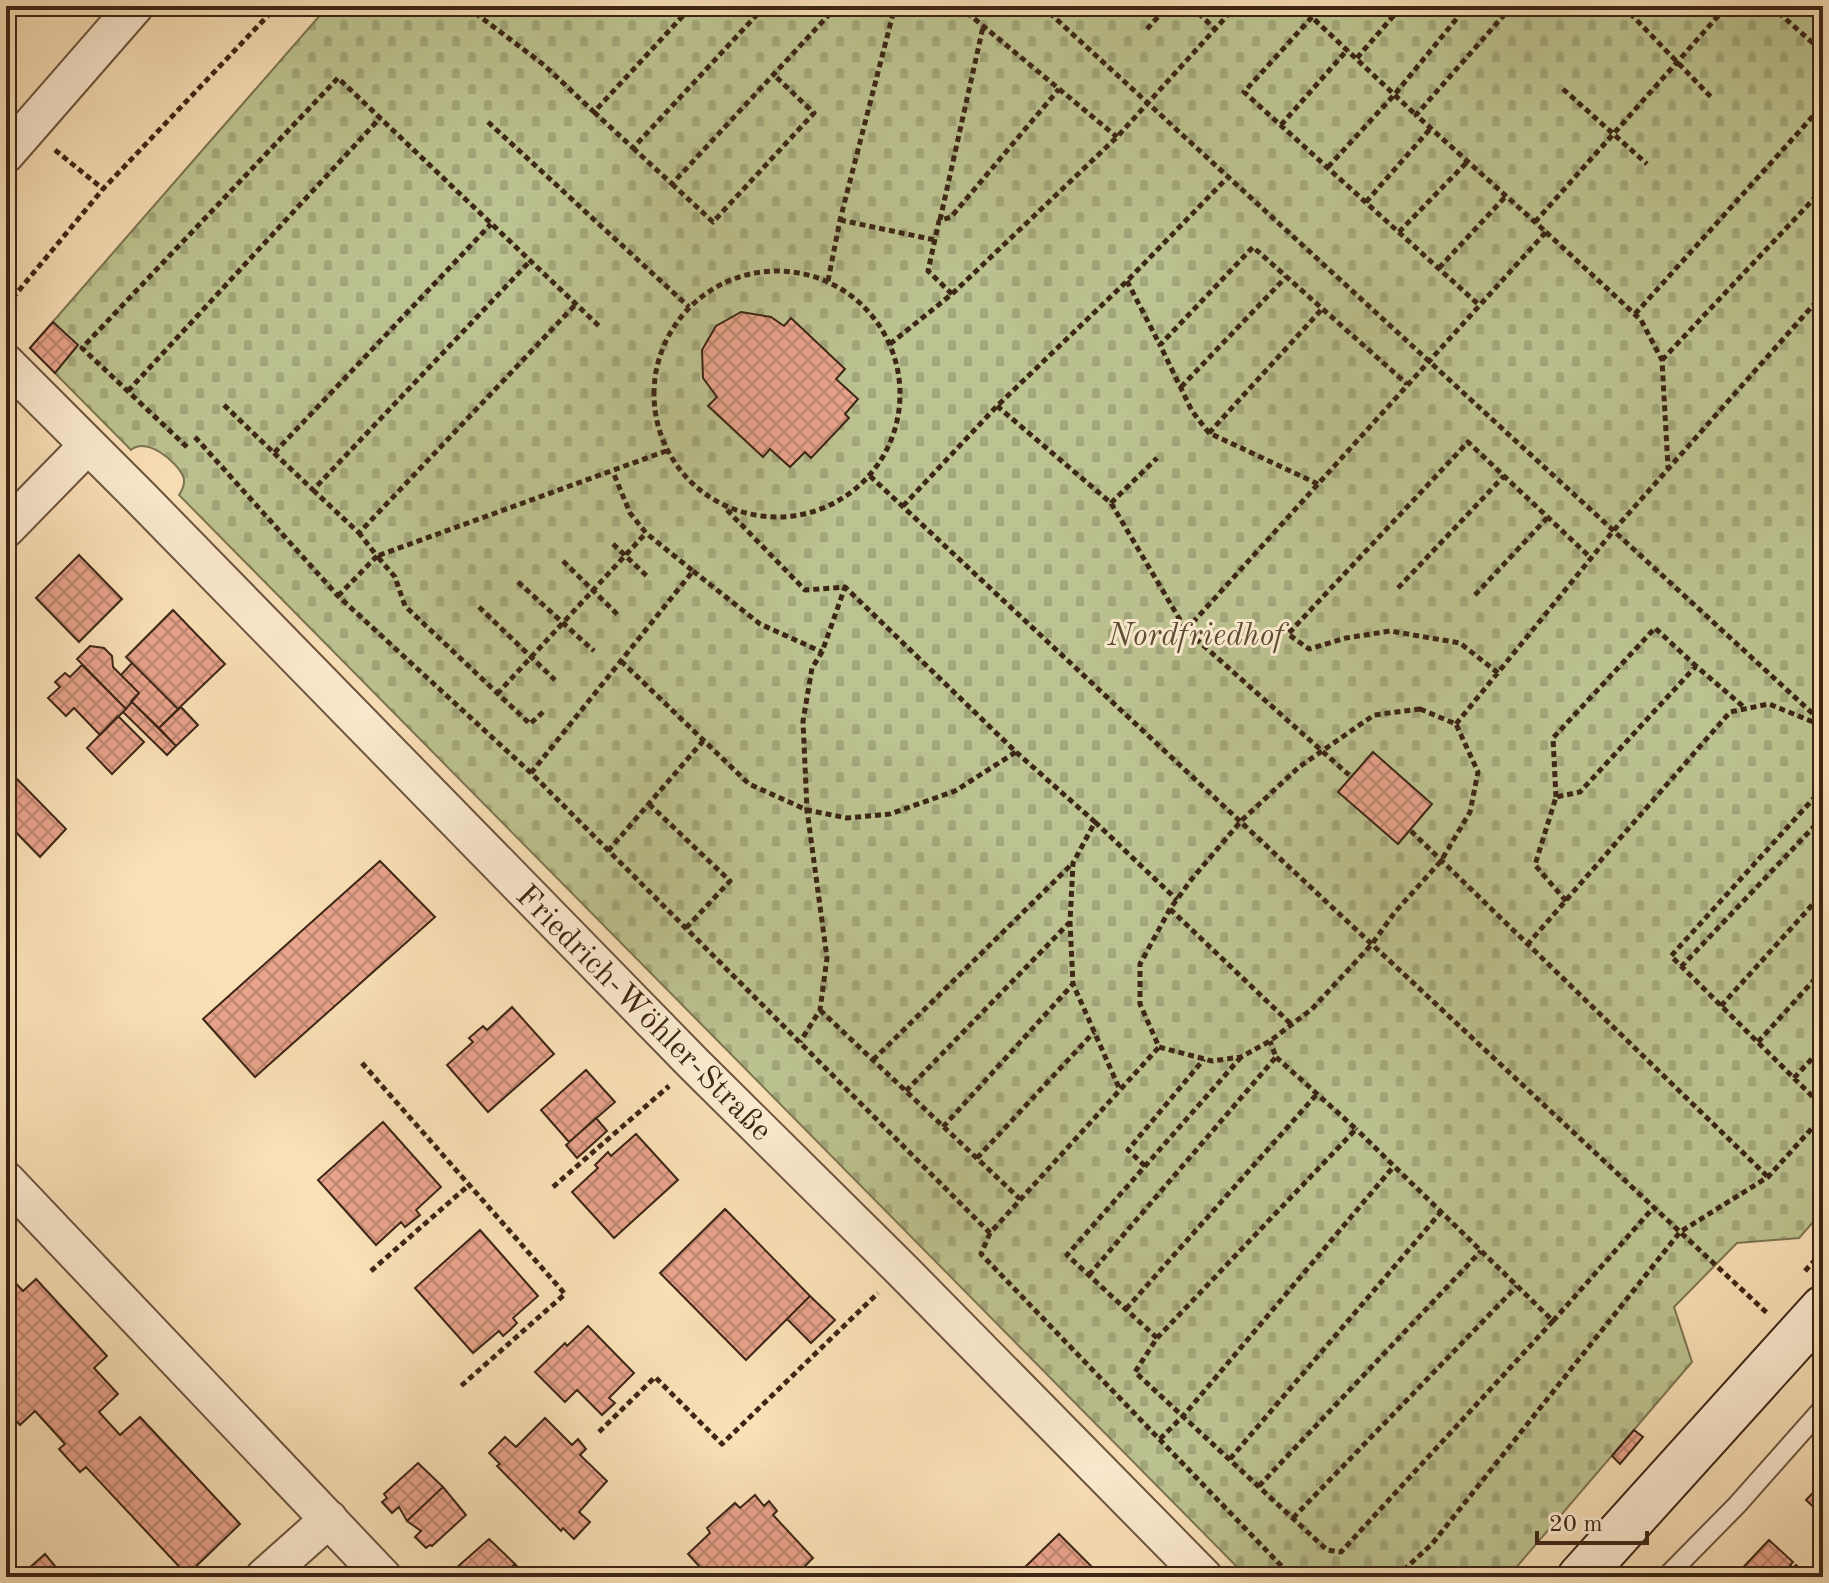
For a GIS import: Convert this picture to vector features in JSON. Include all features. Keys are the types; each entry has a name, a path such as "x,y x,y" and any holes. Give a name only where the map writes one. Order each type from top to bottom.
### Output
{"main road":[{"path":"1586,1575 1823,1308"}],"street":[{"path":"14,144 135,6"},
{"name":"Friedrich-Wöhler-Straße","path":"6,363 694,1064 1204,1577"},
{"path":"6,529 88,445"},
{"path":"6,1180 383,1577"},
{"path":"264,1577 329,1519"}],"lane":[{"path":"1666,1577 1737,1505 1823,1408"}],"path":[{"path":"6,306 103,189 277,6"},
{"path":"516,6 526,15"},
{"path":"594,112 692,6"},
{"path":"633,148 765,6"},
{"path":"672,184 837,6"},
{"path":"828,281 840,220 895,6"},
{"path":"959,6 1117,137"},
{"path":"1042,6 1823,724"},
{"path":"1147,29 1168,6"},
{"path":"1191,6 1215,29"},
{"path":"890,344 952,294 1117,137 1236,6"},
{"path":"1300,6 1641,320 1662,360 1668,469"},
{"path":"1357,58 1402,6"},
{"path":"1328,167 1395,94 1467,6"},
{"path":"1416,115 1512,6"},
{"path":"1623,6 1711,97"},
{"path":"1535,222 1727,6"},
{"path":"1771,6 1823,52"},
{"path":"470,7 544,65 713,222 814,113 774,75"},
{"path":"1312,17 1244,92 1479,305"},
{"path":"952,294 928,271 983,26"},
{"path":"1281,125 1348,49"},
{"path":"187,447 82,348 338,78 599,326"},
{"path":"939,221 951,217 1059,89"},
{"path":"1563,89 1647,164"},
{"path":"1635,314 1823,105"},
{"path":"128,391 380,118"},
{"path":"488,122 689,307"},
{"path":"1366,202 1431,128"},
{"path":"14,144 61,152 103,189"},
{"path":"1399,232 1468,161"},
{"path":"903,506 997,406 1127,281 1229,176"},
{"path":"1662,360 1823,189"},
{"path":"1439,268 1506,196"},
{"path":"840,220 935,240"},
{"path":"274,453 491,224"},
{"path":"1186,630 1546,232"},
{"path":"1160,345 1253,247 1407,384"},
{"path":"313,490 530,261"},
{"path":"725,508 764,518 803,516 840,501 870,476 886,452 896,426 900,399 898,371 890,344 879,324 864,307 828,281 799,273 769,271 740,276 713,288 689,307 670,331 658,360 652,391 655,421 666,451 691,484 725,508 805,590 845,587 1016,752 1177,900"},
{"path":"1181,387 1286,277"},
{"path":"1127,281 1192,411 1209,433 1318,484"},
{"path":"1456,724 1614,530 1823,294"},
{"path":"359,533 576,304"},
{"path":"1209,433 1322,309"},
{"path":"224,405 359,533 395,577 405,606 530,724 543,712"},
{"path":"997,406 1111,503 1186,630 1349,775"},
{"path":"195,437 338,596 531,773 990,1233"},
{"path":"1498,673 1460,643 1427,636 1390,631 1346,638 1309,649 1288,634 1468,442 1591,558"},
{"path":"338,596 377,556 666,451"},
{"path":"1111,503 1157,458"},
{"path":"613,472 630,513 646,533 760,624 822,652"},
{"path":"870,476 1768,1314"},
{"path":"1398,588 1504,476"},
{"path":"1475,595 1548,517"},
{"path":"497,694 646,533"},
{"path":"613,544 649,578"},
{"path":"563,561 618,615"},
{"path":"531,773 693,571"},
{"path":"518,582 594,651"},
{"path":"800,1042 820,1010 827,958 807,810 803,721 812,668 822,652 845,587"},
{"path":"479,607 555,680"},
{"path":"1566,901 1535,865 1556,797 1553,738 1655,628 1746,709"},
{"path":"621,661 749,784 807,810 847,818 890,814 955,791 1016,752"},
{"path":"1556,797 1580,792 1696,666"},
{"path":"1527,945 1730,712 1769,704 1823,724"},
{"path":"1157,1338 1067,1255 1241,1057 1270,1041 1312,1009 1372,944 1395,912 1441,861 1470,812 1478,772 1456,724 1420,709 1374,715 1299,767 1241,821 1170,909 1140,964 1140,1004 1159,1047"},
{"path":"608,851 703,741"},
{"path":"1823,788 1671,956 1823,1107"},
{"path":"649,804 730,881 686,928"},
{"path":"1681,967 1823,817"},
{"path":"873,1060 1073,863 1095,822"},
{"path":"1411,831 1768,1177"},
{"path":"1073,863 1070,922 1073,984 1120,1090"},
{"path":"1721,1006 1823,893"},
{"path":"1170,909 1292,1025"},
{"path":"906,1091 1070,922"},
{"path":"1758,1042 1823,970"},
{"path":"943,1127 1073,984"},
{"path":"820,1010 1020,1199"},
{"path":"977,1158 1094,1032"},
{"path":"1270,1041 1276,1057 1356,1129 1553,1321"},
{"path":"1159,1047 1212,1061 1241,1057"},
{"path":"1159,1047 990,1233 981,1254 1292,1577"},
{"path":"1794,1078 1823,1047"},
{"path":"1089,1275 1276,1057"},
{"path":"1145,1166 1128,1150 1204,1059"},
{"path":"362,1063 565,1294 461,1386"},
{"path":"553,1187 694,1064"},
{"path":"1126,1309 1317,1094"},
{"path":"1396,1577 1432,1544 1680,1232 1768,1177 1823,1116"},
{"path":"1356,1129 1157,1338 1135,1372 1327,1550 1341,1552 1654,1207"},
{"path":"1160,1439 1184,1415 1394,1166"},
{"path":"371,1271 469,1185"},
{"path":"1230,1459 1441,1212"},
{"path":"1259,1486 1481,1251"},
{"path":"599,1432 655,1377 722,1444 902,1270"},
{"path":"1293,1518 1517,1286"}],"green space":[{"name":"Nordfriedhof","path":"328,6 1823,6 1823,1211 1799,1238 1737,1243 1674,1307 1692,1362 1508,1577 1247,1577 179,495 184,479 174,464 160,452 145,446 131,450 30,348"}],"building":[{"path":"741,312 771,317 784,326 791,318 845,369 836,379 858,399 845,414 849,418 811,458 805,452 790,467 770,449 763,457 708,406 717,397 703,378 702,350 716,326"},
{"path":"53,322 78,345 55,373 30,348"},
{"path":"79,555 122,599 79,642 36,598"},
{"path":"173,610 225,664 178,709 126,657"},
{"path":"90,646 104,648 112,656 113,667 139,693 126,709 77,659"},
{"path":"132,663 178,709 159,728 131,701 139,693 121,675"},
{"path":"82,665 126,709 100,735 74,708 66,716 48,698 60,687 55,682 65,673 70,677"},
{"path":"132,702 176,746 167,755 123,712"},
{"path":"181,707 198,725 176,746 159,728"},
{"path":"118,716 144,742 112,774 87,748"},
{"path":"1373,752 1432,804 1398,844 1338,792"},
{"path":"15,777 66,829 40,857 6,822 6,786"},
{"path":"380,861 435,917 255,1077 203,1019"},
{"path":"512,1007 554,1054 488,1112 447,1065 473,1042 469,1038 483,1026 487,1030"},
{"path":"586,1070 615,1102 569,1142 541,1110"},
{"path":"596,1118 607,1131 577,1158 566,1145"},
{"path":"383,1122 441,1187 416,1210 420,1215 405,1227 401,1222 376,1245 318,1180"},
{"path":"636,1134 678,1180 614,1238 572,1192 598,1168 595,1165 608,1152 611,1156"},
{"path":"725,1209 810,1296 746,1360 660,1273"},
{"path":"480,1230 538,1296 513,1318 517,1323 510,1330 503,1336 499,1331 473,1353 415,1288"},
{"path":"6,1273 23,1291 36,1279 107,1356 94,1368 118,1394 99,1412 120,1435 140,1417 240,1524 187,1575 86,1467 80,1472 59,1449 65,1444 35,1411 20,1425 6,1410"},
{"path":"810,1296 835,1320 811,1343 787,1319"},
{"path":"588,1326 634,1373 609,1398 615,1403 602,1415 577,1390 565,1402 535,1372"},
{"path":"545,1418 572,1445 578,1439 586,1449 580,1455 607,1481 579,1512 590,1522 574,1539 563,1528 561,1531 497,1466 500,1464 489,1453 505,1437 516,1447"},
{"path":"1634,1430 1643,1437 1620,1464 1612,1456"},
{"path":"418,1463 443,1487 407,1521 399,1507 392,1513 382,1502 387,1498 384,1494"},
{"path":"1823,1482 1823,1516 1806,1500"},
{"path":"443,1487 466,1515 426,1548 415,1537 421,1531 407,1521"},
{"path":"755,1495 764,1506 769,1501 777,1511 773,1515 813,1558 804,1567 811,1575 709,1577 688,1554 710,1533 707,1528 735,1503 740,1508"},
{"path":"1059,1534 1102,1577 1026,1577 1020,1572"},
{"path":"489,1539 515,1564 500,1577 454,1577 457,1574 454,1570"},
{"path":"1769,1540 1793,1562 1790,1565 1793,1568 1796,1565 1808,1577 1734,1577"},
{"path":"45,1554 64,1577 19,1577"},
{"path":"515,1564 527,1577 500,1577"}]}
